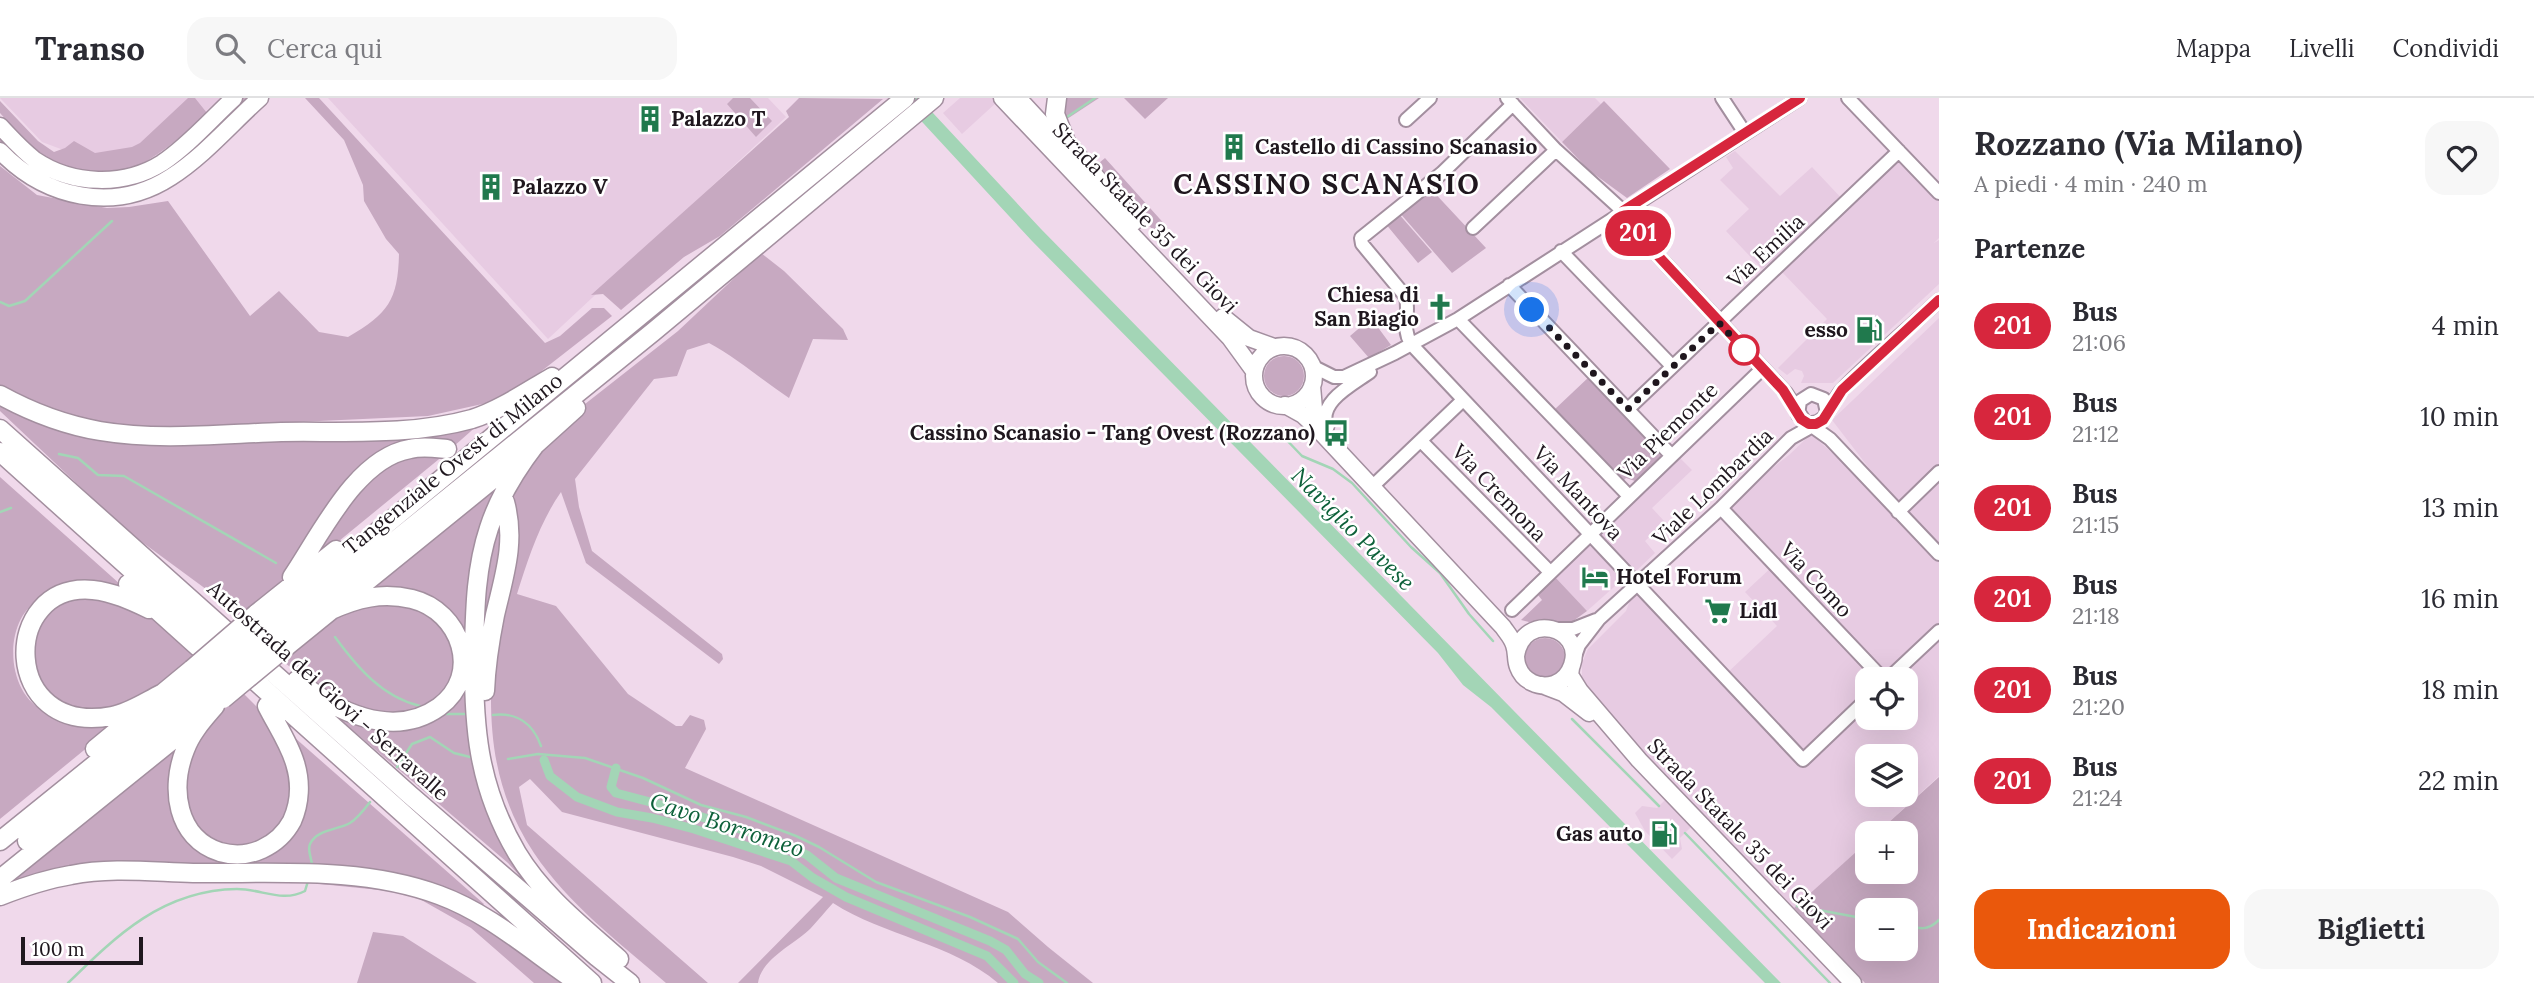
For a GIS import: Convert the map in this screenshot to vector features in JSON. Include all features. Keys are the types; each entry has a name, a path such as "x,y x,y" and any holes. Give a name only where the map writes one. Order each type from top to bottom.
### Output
{"highway":[{"name":"Tangenziale Ovest di Milano","path":"0,863 209,688 271,630 608,342 905,98"},
{"name":"Tangenziale Ovest di Milano","path":"271,630 653,332 934,98"},
{"path":"1057,98 1056,119 1066,142"},
{"path":"330,611 535,445 653,332"},
{"path":"0,395 74,425 126,435 425,427 471,419 491,412 608,342"},
{"path":"279,595 551,377"},
{"name":"Autostrada dei Giovi - Serravalle","path":"0,429 410,794 586,948 630,983"},
{"path":"535,445 509,481 498,503 485,539 477,578 474,692 478,753 496,809 518,855 558,905 619,959"},
{"path":"271,630 279,595 345,497 367,471 395,453 408,449 447,449"},
{"name":"Autostrada dei Giovi - Serravalle","path":"0,452 592,983"},
{"path":"0,464 162,615 488,900 545,939"},
{"path":"505,502 510,519 510,551 495,615 484,700 490,751 503,799 527,848 567,904 640,983"},
{"path":"0,878 209,688 271,630 330,611 351,601 379,596 415,600 437,610 453,627 460,644 462,663 454,690 439,706 413,719 373,719 345,712 313,693 202,599 153,566"},
{"path":"162,615 114,594 93,590 62,593 42,602 26,617 15,652 19,676 29,692 44,705 75,716 113,715 132,710 160,694 209,688"},
{"name":"Tangenziale Ovest di Milano","path":"0,842 209,688"},
{"path":"209,688 199,724 185,748 179,767 177,796 182,818 192,834 217,851 233,855 255,852 269,846 284,833 295,812 299,789 295,764 267,706"},
{"path":"0,828 160,694"},
{"path":"0,896 32,884 71,875 114,871 334,874 384,879 440,895 478,913 579,983"}],"main road":[{"path":"0,126 30,156 49,168 76,177 104,180 133,176 149,170 168,158 234,98"},
{"path":"0,151 24,173 47,186 78,195 111,197 138,192 162,183 183,169 260,98"},
{"name":"Strada Statale 35 dei Giovi","path":"1002,98 1230,338 1254,371"},
{"name":"Strada Statale 35 dei Giovi","path":"1018,98 1239,331 1249,338 1274,347"},
{"path":"1031,98 1134,222"},
{"path":"1283,346 1301,351 1312,366 1314,409 1329,431 1509,621 1523,629 1553,629 1569,641 1572,664 1559,682 1540,685 1523,675 1517,665 1513,642 1503,627 1316,427 1303,415 1285,405 1265,399 1258,391 1254,371 1261,356 1274,347 1283,346"},
{"path":"1285,405 1301,399 1312,386"},
{"path":"1516,656 1522,639 1535,630"},
{"name":"Strada Statale 35 dei Giovi","path":"1572,664 1570,675 1575,684 1625,745 1853,983"},
{"name":"Strada Statale 35 dei Giovi","path":"1540,685 1568,695 1625,745"}],"street":[{"path":"1406,120 1430,98"},
{"path":"1722,98 1745,133"},
{"path":"1312,366 1334,377 1344,377 1458,319 1800,98"},
{"path":"1848,98 1939,193"},
{"path":"1411,344 1405,332 1408,307 1406,297 1362,244 1361,238 1442,173 1510,101 1556,150 1623,211 1648,245 1783,390 1808,421 1830,439 1939,554"},
{"path":"1473,228 1556,150"},
{"name":"Via Emilia","path":"1628,409 1899,151"},
{"path":"1561,251 1672,366"},
{"path":"1509,285 1671,455"},
{"path":"1808,421 1823,420 1842,390 1939,300"},
{"path":"1458,319 1629,496"},
{"name":"Via Mantova","path":"1411,344 1803,760 1855,710"},
{"path":"1329,431 1324,418 1327,407 1395,353"},
{"name":"Via Piemonte","path":"1512,610 1762,369"},
{"path":"1783,390 1831,394 1842,390"},
{"path":"1812,394 1825,400 1825,424 1830,439"},
{"path":"1808,421 1801,400 1812,394"},
{"path":"1377,482 1463,400"},
{"name":"Viale Lombardia","path":"1572,664 1578,645 1599,619 1721,508 1791,438 1797,428 1808,421"},
{"name":"Via Cremona","path":"1421,440 1550,572"},
{"path":"1898,512 1939,472"},
{"name":"Via Como","path":"1721,508 1872,667"},
{"name":"Viale Lombardia","path":"1553,629 1576,629 1599,619"},
{"path":"1901,667 1939,631"}],"shaded area":[{"path":"0,98 221,98 205,112 101,164 42,142"},
{"path":"188,98 195,98 207,113 157,154 139,165 114,173 74,169 49,158 28,142 0,113 0,101 38,141 54,152 74,141 95,153 132,147 140,143"},
{"path":"241,98 255,98 167,176 143,186 103,193 46,181 0,146 0,134 34,167 128,183"},
{"path":"305,98 319,98 545,343 560,336 592,308 604,308 612,316 525,384 496,401 428,416 141,429 101,425 70,417 0,388 0,166 37,195 107,208 168,201 250,316 279,291 319,332 348,337 373,321 393,294 399,254 386,239 364,201 363,185 344,140"},
{"path":"328,98 768,98 786,117 548,339"},
{"path":"733,98 750,98 772,121 756,137 727,104"},
{"path":"799,98 883,99 720,236 684,257 621,310 603,294 591,295 789,117 786,111"},
{"path":"900,98 919,98 1041,229 1781,983 1765,983 1491,707 1463,685 1438,653 1032,241"},
{"path":"960,98 993,98 997,102 962,134 943,113"},
{"path":"1061,98 1099,98 1064,121"},
{"path":"1124,98 1168,98 1145,119"},
{"path":"1520,98 1595,98 1601,104 1562,142"},
{"path":"1604,101 1670,169 1627,198 1590,171 1562,142"},
{"path":"1735,151 1780,196 1812,167 1846,203 1762,269 1726,231 1749,209 1720,180 1733,168 1726,157"},
{"path":"1897,157 1939,200 1939,238 1934,243 1939,240 1939,284 1833,383 1801,383 1804,376 1802,371 1795,369 1787,375 1778,368 1827,319 1782,272"},
{"path":"1105,158 1168,228 1159,236 1093,168"},
{"path":"1430,188 1486,248 1452,273 1399,212"},
{"path":"1398,213 1432,252 1418,263 1385,223"},
{"path":"761,253 784,271 843,329 848,340 813,339 789,398 709,343 687,350 677,376 654,379 575,479 579,507 592,551 722,654 723,659 719,664 586,563 561,492 541,528 517,594 556,606 628,694 676,726 682,726 690,715 704,720 706,729 685,768 1008,912 1093,983 998,983 960,958 874,924 833,903 811,928 772,959 760,974 758,983 738,983 823,897 761,866 562,812 530,779 519,787 527,825 708,983 666,983 562,889 534,853 517,824 497,766 491,707 493,645 508,497 517,477 571,415 678,331"},
{"path":"1371,318 1391,345 1369,358 1350,336"},
{"path":"1939,318 1939,548 1902,511 1832,420"},
{"path":"1284,356 1292,357 1298,362 1303,368 1303,384 1298,390 1292,395 1284,396 1276,395 1270,390 1265,384 1264,376 1265,368 1270,362 1276,357"},
{"path":"1590,376 1660,451 1658,453 1661,456 1635,481 1626,478 1622,482 1554,410"},
{"path":"0,400 84,433 479,424 453,447 383,453 280,582 240,621 214,595 127,531 0,411"},
{"path":"1811,434 1898,512 1939,554 1939,776 1918,795 1918,744 1855,744 1855,807 1905,807 1890,821 1855,821 1855,853 1793,910 1646,754 1595,696 1582,677 1582,663 1588,649 1626,611 1637,583 1725,675 1777,626 1745,592 1774,565 1721,508 1789,455"},
{"path":"404,455 444,455 306,568 366,479"},
{"path":"1677,455 1692,470 1652,508 1665,522 1645,541 1655,553 1633,574 1595,533"},
{"path":"0,477 130,593 50,595 30,606 20,620 13,655 22,690 33,703 54,714 122,719 0,819"},
{"path":"488,486 494,497 479,537 472,745 550,904 536,894 508,863 329,710 390,726 462,687 446,609 365,592"},
{"path":"498,514 505,536 481,658 478,609"},
{"path":"1588,544 1623,579 1587,611 1555,577"},
{"path":"1555,577 1587,611 1569,624 1551,620 1521,620 1542,600 1538,595"},
{"path":"92,597 147,614 198,654 159,689 127,704 84,710 69,708 43,698 25,632 55,602"},
{"path":"407,602 440,617 456,646 453,678 444,693 422,710 394,716 362,711 304,678 280,659 310,631 351,608"},
{"path":"1545,638 1559,644 1565,658 1559,672 1545,678 1531,672 1525,658 1531,644"},
{"path":"240,690 271,721 294,780 289,813 269,838 242,848 219,845 193,827 182,798 195,736"},
{"path":"181,734 173,807 227,859 297,824 294,737 484,904 479,909 413,881 116,866 0,890"},
{"path":"1939,777 1939,983 1865,983 1794,908 1855,853 1855,884 1918,884 1918,821 1890,821 1906,807 1918,807 1918,796"},
{"path":"1666,799 1692,826 1680,838 1682,849 1672,859 1645,831 1635,813 1642,806 1657,808"},
{"path":"322,879 393,887 452,906 506,938 561,983 534,983 471,928 409,893 320,884"},
{"path":"373,932 403,936 477,983 357,983"}],"waterway":[{"path":"1064,119 1095,98"},
{"path":"0,302 9,306 25,301 112,221"},
{"name":"Naviglio Pavese","path":"1279,432 1302,456 1333,469 1352,483 1411,547 1440,573 1469,614 1493,641"},
{"name":"Cavo Borromeo","path":"59,454 78,458 98,475 124,476 276,563"},
{"name":"Cavo Borromeo","path":"0,512 11,508"},
{"name":"Cavo Borromeo","path":"335,637 362,670 382,688 406,702 420,706"},
{"name":"Cavo Borromeo","path":"446,714 470,714"},
{"name":"Cavo Borromeo","path":"493,715 510,715 523,721 534,731 541,746"},
{"path":"1572,719 1659,806"},
{"path":"397,767 412,744 430,737 454,753 474,758"},
{"path":"508,759 538,754 585,758 643,778 701,805 746,817 796,836 876,882 970,917 1018,939 1038,962 1067,983"},
{"name":"Cavo Borromeo","path":"544,760 550,776 577,797 617,812 694,829 791,861 813,878 846,897 987,956 1014,983"},
{"path":"616,768 611,787 616,793 775,840 807,855 836,878 990,941 1006,950 1025,974 1039,983"},
{"path":"312,866 309,849 313,839 350,823 370,802"},
{"path":"1685,833 1830,983"},
{"path":"68,983 123,932 143,918 186,897 237,889 288,896 305,891 308,881"},
{"path":"1797,906 1855,917"},
{"path":"1918,927 1931,926 1939,920"}],"bus line":[{"name":"201","path":"1800,98 1623,211 1648,245 1783,390 1801,419 1809,424 1823,420 1842,390 1939,300"}],"place":[{"name":"Palazzo T","path":"650,119"},
{"name":"Castello di Cassino Scanasio","path":"1234,147"},
{"name":"Palazzo V","path":"491,187"},
{"name":"Chiesa di San Biagio","path":"1440,307"},
{"name":"esso","path":"1869,330"},
{"name":"Cassino Scanasio - Tang Ovest (Rozzano)","path":"1336,433"},
{"name":"Hotel Forum","path":"1595,577"},
{"name":"Lidl","path":"1718,611"},
{"name":"Gas auto","path":"1664,834"}],"district":[{"name":"CASSINO SCANASIO","path":"1327,184"}],"route":[{"path":"1532,310 1628,409 1719,323 1744,350"}]}
